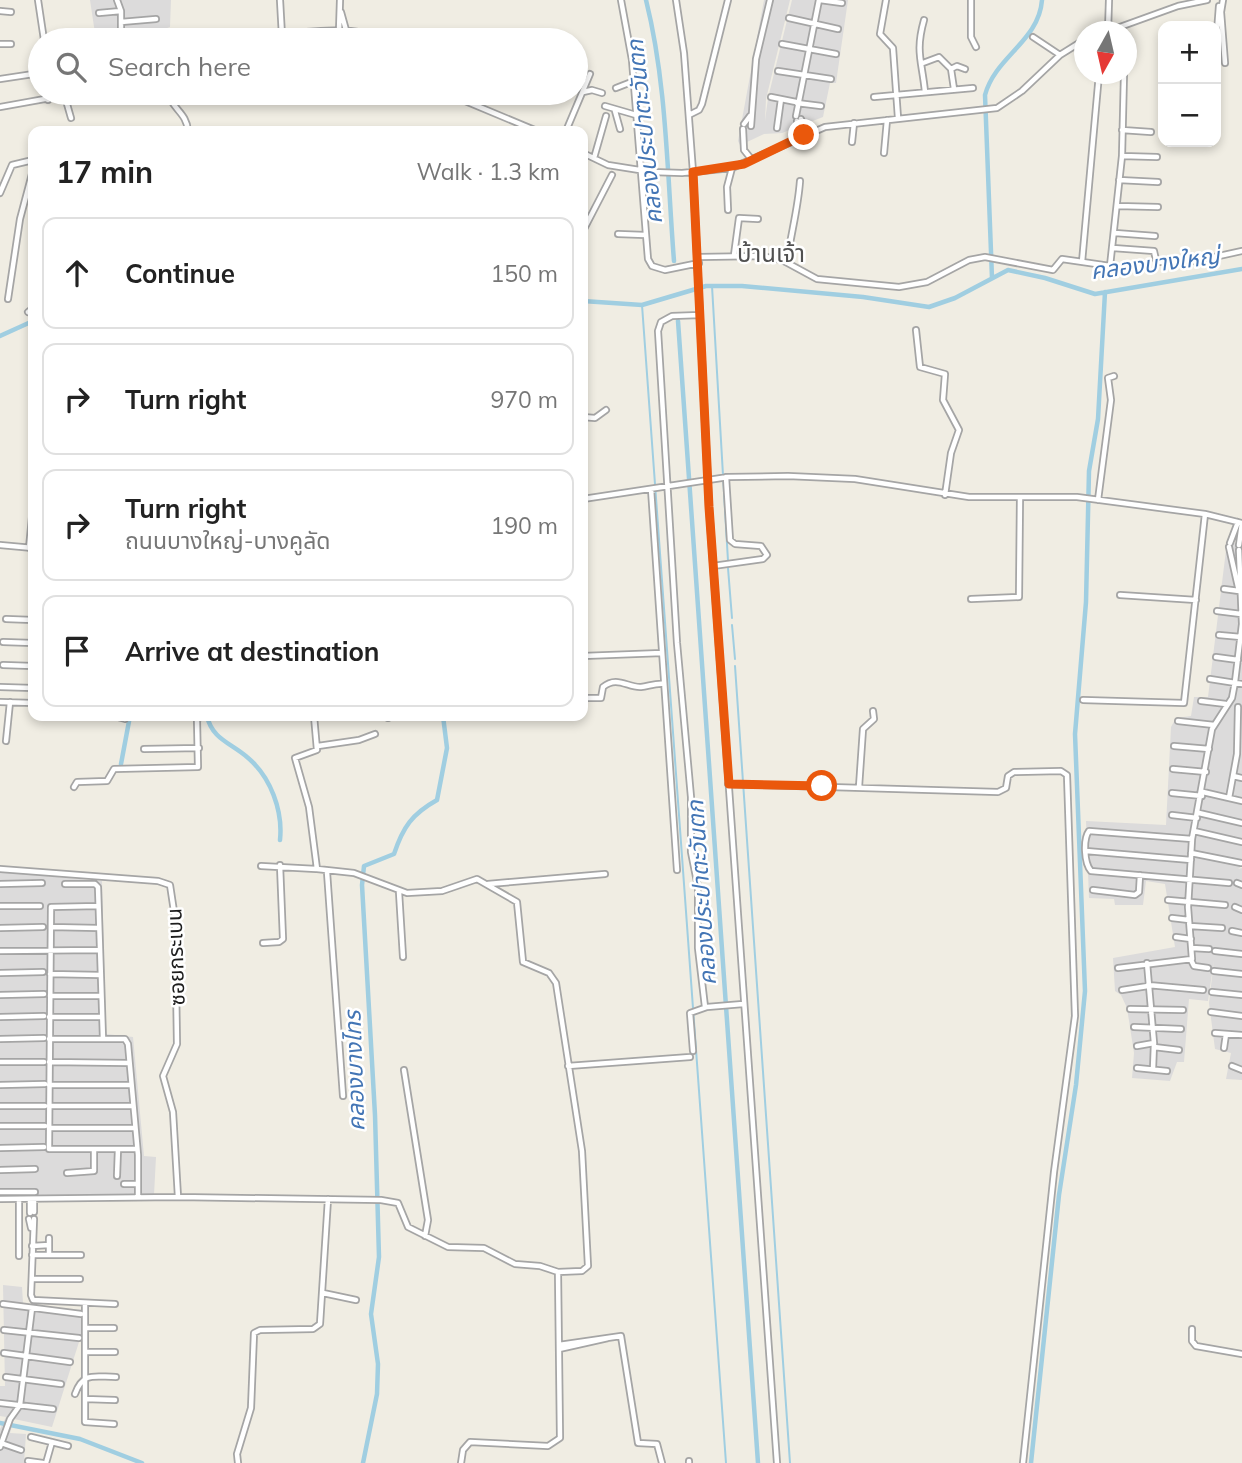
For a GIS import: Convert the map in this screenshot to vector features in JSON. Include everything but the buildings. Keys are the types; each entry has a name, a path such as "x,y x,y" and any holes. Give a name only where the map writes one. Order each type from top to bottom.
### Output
{"street":[{"path":"38,0 42,28"},
{"path":"117,0 121,11 122,28"},
{"path":"280,0 282,28"},
{"path":"340,0 345,28"},
{"path":"621,0 627,19 634,80 648,259 652,265 665,270 699,260 755,255 787,262 817,279 900,288 927,282 969,260 985,257 1053,271 1060,260 1110,266 1122,156 1124,84"},
{"path":"676,0 693,172 708,480 741,1004 776,1463"},
{"path":"689,115 699,110 702,104 728,0"},
{"path":"744,139 750,129 756,59 770,0"},
{"path":"804,135 797,103 819,0 842,3"},
{"path":"886,0 880,34 893,48 898,118"},
{"path":"971,0 971,37 976,47"},
{"path":"1108,21 1109,0"},
{"path":"1134,21 1177,3 1207,0"},
{"path":"1217,21 1218,9 1223,2"},
{"path":"1223,2 1225,64"},
{"path":"0,11 11,12"},
{"path":"99,13 121,11"},
{"path":"339,28 341,11"},
{"path":"789,18 838,29"},
{"path":"121,22 156,19"},
{"path":"924,20 918,52 923,63 925,92"},
{"path":"1033,37 1060,55"},
{"path":"0,44 11,44"},
{"path":"782,44 836,54"},
{"path":"588,155 614,171 682,173 732,168 825,127 992,109 1014,97 1060,55 1074,46"},
{"path":"923,63 939,57 951,69 954,89"},
{"path":"951,69 957,66 965,69"},
{"path":"778,71 831,79"},
{"path":"588,79 590,74"},
{"path":"0,79 28,75"},
{"path":"616,88 634,80"},
{"path":"1082,262 1097,84"},
{"path":"874,97 973,88"},
{"path":"588,91 602,93"},
{"path":"771,97 821,106"},
{"path":"777,128 781,99"},
{"path":"0,107 28,103"},
{"path":"67,105 71,118"},
{"path":"174,105 184,114 187,126"},
{"path":"475,105 525,126"},
{"path":"568,126 577,105"},
{"path":"605,106 636,115"},
{"path":"615,111 620,129"},
{"path":"594,158 606,116"},
{"path":"750,117 743,127 744,150 752,160"},
{"path":"884,153 887,120"},
{"path":"852,142 854,123"},
{"path":"1122,130 1151,132"},
{"path":"1122,156 1157,157"},
{"path":"0,193 12,165 28,161"},
{"path":"728,211 727,187 732,168"},
{"path":"588,221 614,171"},
{"path":"1119,180 1158,182"},
{"path":"787,262 793,218 798,211 800,181"},
{"path":"8,299 20,219 28,189"},
{"path":"1117,206 1158,207"},
{"path":"734,255 738,218 758,219"},
{"path":"1115,233 1155,236"},
{"path":"618,234 645,235"},
{"path":"1113,248 1154,251 1156,260 1160,262 1196,261 1242,251"},
{"path":"700,315 672,316 659,326 666,486 691,797 691,852 698,887 698,948 706,1007"},
{"path":"916,330 920,367 945,374 943,400 959,428 951,453 945,495"},
{"path":"1095,499 1111,400 1108,381 1114,376"},
{"path":"588,417 594,418 606,410"},
{"path":"713,566 763,559 767,555 761,546 735,544 730,540 723,478"},
{"path":"588,498 723,478 855,479 945,495 1095,499 1205,514 1241,523"},
{"path":"654,488 677,870"},
{"path":"971,599 1019,597 1020,497"},
{"path":"1083,700 1184,703 1205,514"},
{"path":"1239,579 1229,545 1241,523"},
{"path":"1208,968 1195,966 1191,960 1188,901 1192,839 1203,794 1214,725 1232,698 1239,662 1242,624 1239,589 1241,523"},
{"path":"0,545 28,548"},
{"path":"1224,589 1239,589"},
{"path":"1120,595 1196,600"},
{"path":"1217,611 1241,614"},
{"path":"6,619 28,620"},
{"path":"1219,635 1241,641"},
{"path":"3,642 28,643"},
{"path":"588,656 662,653"},
{"path":"1216,657 1239,662"},
{"path":"3,665 28,666"},
{"path":"1210,679 1242,684"},
{"path":"588,698 601,698 603,687 610,683 630,683 639,687 664,684"},
{"path":"0,687 28,688"},
{"path":"1229,798 1240,754 1240,708 1232,698"},
{"path":"1201,701 1226,704"},
{"path":"0,702 28,703"},
{"path":"6,741 10,702"},
{"path":"859,787 863,729 874,719 873,711"},
{"path":"1178,720 1214,725"},
{"path":"74,787 77,782 107,781 114,769 195,769 200,762 197,721"},
{"path":"315,721 318,746 315,751 295,758 309,807 317,869"},
{"path":"318,746 359,740 375,734"},
{"path":"1174,746 1209,749"},
{"path":"144,749 199,748"},
{"path":"1173,769 1206,772"},
{"path":"729,784 998,792 1006,788 1008,776 1014,772 1061,771 1067,775 1075,1016 1054,1172 1023,1463"},
{"path":"1233,776 1242,778"},
{"path":"1172,793 1203,794 1242,801"},
{"path":"1172,815 1198,815 1242,823"},
{"path":"1192,839 1089,831 1085,836 1086,866 1091,871 1229,883"},
{"path":"1194,831 1242,842"},
{"path":"1086,851 1191,860"},
{"path":"1191,853 1241,863"},
{"path":"263,943 279,942 283,939 280,865"},
{"path":"0,1199 178,1197 381,1200 398,1203 405,1223 425,1236 453,1248 484,1248 515,1264 540,1266 558,1272 582,1271 590,1262 582,1151 554,979 549,973 523,962 517,902 488,884 473,879 436,892 399,892 354,873 280,865 261,866"},
{"name":"ซอยกระเบน","path":"0,869 158,881 170,885 176,942 177,1044 163,1076 173,1112 178,1197"},
{"path":"327,872 343,1096"},
{"path":"488,884 605,874"},
{"path":"1093,890 1135,895 1139,892 1140,875"},
{"path":"0,884 42,883"},
{"path":"65,884 97,885 103,1039"},
{"path":"399,892 403,957"},
{"path":"1168,900 1225,905"},
{"path":"0,906 40,906"},
{"path":"98,906 51,906 47,995 49,1149 137,1149"},
{"path":"1235,907 1242,910"},
{"path":"1172,918 1222,928"},
{"path":"0,928 43,927"},
{"path":"51,927 97,928"},
{"path":"1232,930 1242,933"},
{"path":"1176,937 1191,939"},
{"path":"1192,948 1209,948"},
{"path":"0,951 98,950"},
{"path":"1215,951 1242,954"},
{"path":"1118,968 1191,960"},
{"path":"1147,963 1154,1045 1153,1069"},
{"path":"1214,971 1242,974"},
{"path":"0,973 43,972"},
{"path":"50,974 100,975"},
{"path":"1122,990 1148,986 1203,990"},
{"path":"1212,992 1242,995"},
{"path":"0,995 100,996"},
{"path":"693,1051 689,1015 706,1007 741,1004"},
{"path":"1130,1009 1149,1007 1183,1010"},
{"path":"1212,1012 1242,1016"},
{"path":"0,1017 101,1017"},
{"path":"1134,1027 1181,1029"},
{"path":"1215,1032 1242,1035"},
{"path":"1224,1048 1226,1034"},
{"path":"0,1039 127,1041 137,1149 138,1197"},
{"path":"1137,1046 1154,1045 1178,1050"},
{"path":"568,1066 690,1058"},
{"path":"0,1062 129,1063"},
{"path":"1232,1066 1242,1070"},
{"path":"1137,1068 1167,1071"},
{"path":"404,1070 428,1220 425,1236"},
{"path":"0,1085 131,1085"},
{"path":"0,1106 133,1106"},
{"path":"0,1126 134,1128"},
{"path":"0,1148 44,1147"},
{"path":"67,1173 94,1171 94,1149"},
{"path":"117,1176 118,1149"},
{"path":"0,1170 34,1169"},
{"path":"124,1184 138,1184"},
{"path":"0,1192 35,1192"},
{"path":"19,1199 19,1256"},
{"path":"32,1199 33,1300 115,1304"},
{"path":"238,1463 237,1454 251,1408 254,1334 260,1330 316,1328 320,1324 328,1199"},
{"path":"49,1238 49,1255"},
{"path":"32,1246 49,1245"},
{"path":"32,1255 81,1255"},
{"path":"461,1463 463,1450 470,1442 540,1446 559,1441 562,1432 558,1272"},
{"path":"31,1279 80,1279"},
{"path":"322,1293 356,1300"},
{"path":"3,1304 81,1314"},
{"path":"85,1304 86,1423 114,1424"},
{"path":"21,1450 1,1445 10,1419 20,1405 32,1308"},
{"path":"85,1328 114,1328"},
{"path":"1192,1329 1195,1346 1242,1354"},
{"path":"4,1330 79,1338"},
{"path":"559,1347 608,1337 622,1337 638,1443 657,1444 662,1463"},
{"path":"85,1352 115,1352"},
{"path":"4,1353 70,1362"},
{"path":"6,1377 61,1384"},
{"path":"75,1394 79,1381 85,1377 116,1377"},
{"path":"85,1399 114,1400"},
{"path":"2,1403 53,1409"},
{"path":"2,1403 10,1419"},
{"path":"32,1437 68,1446"},
{"path":"28,1461 45,1463 52,1442"}],"shaded area":[{"path":"90,0 171,0 170,27 94,28"},
{"path":"764,0 790,0 766,99 765,121 792,0 848,0 836,83 830,83 823,117 782,133 764,134 747,142 747,149 754,156 747,159 738,141"},
{"path":"1227,542 1242,544 1242,866 1238,869 1242,868 1242,1080 1226,1079 1231,1053 1215,1049 1209,1003 1214,960 1208,1001 1189,999 1184,1062 1177,1062 1170,1081 1132,1078 1134,1053 1127,1008 1121,995 1115,991 1113,958 1175,947 1165,884 1146,881 1143,905 1115,905 1114,899 1089,898 1086,821 1166,825 1171,727 1176,718 1191,716 1194,697 1208,697"},
{"path":"0,872 102,881 106,1034 133,1037 144,1156 156,1157 154,1195 0,1196"},
{"path":"3,1285 22,1287 23,1303 84,1309 84,1339 79,1342 52,1427 14,1419 10,1433 26,1434 24,1463 0,1463 0,1429 6,1417 0,1416 0,1386 5,1386"}],"waterway":[{"name":"คลองประปาตะวันตก","path":"646,0 662,97 674,261"},
{"path":"992,278 985,95 998,70 1033,27 1042,0"},
{"name":"คลองบางใหญ่","path":"588,301 642,305 706,286 742,286 863,297 929,307 955,298 1008,270 1045,278 1095,294 1242,269"},
{"path":"712,286 728,561"},
{"path":"1031,1463 1059,1195 1076,1085 1085,991 1075,734 1086,602 1089,471 1098,419 1105,292"},
{"path":"642,305 726,1463"},
{"name":"คลองประปาตะวันตก","path":"678,321 758,1463"},
{"name":"คลองบางใหญ่","path":"0,336 28,323"},
{"path":"728,568 732,618"},
{"path":"732,625 735,659"},
{"path":"735,666 790,1463"},
{"path":"121,764 129,721"},
{"path":"208,721 218,735 247,757 263,774 277,806 280,840"},
{"name":"คลองบางไทร","path":"363,1463 377,1394 378,1364 371,1314 379,1257 375,1115 362,885 364,866 394,854 410,822 437,800 447,748 444,721"},
{"path":"0,1423 80,1439 142,1463"}],"district":[{"name":"บ้านเจ้า","path":"771,253"}],"route":[{"path":"804,135 732,168 693,172 709,507 729,784 822,786"}]}
